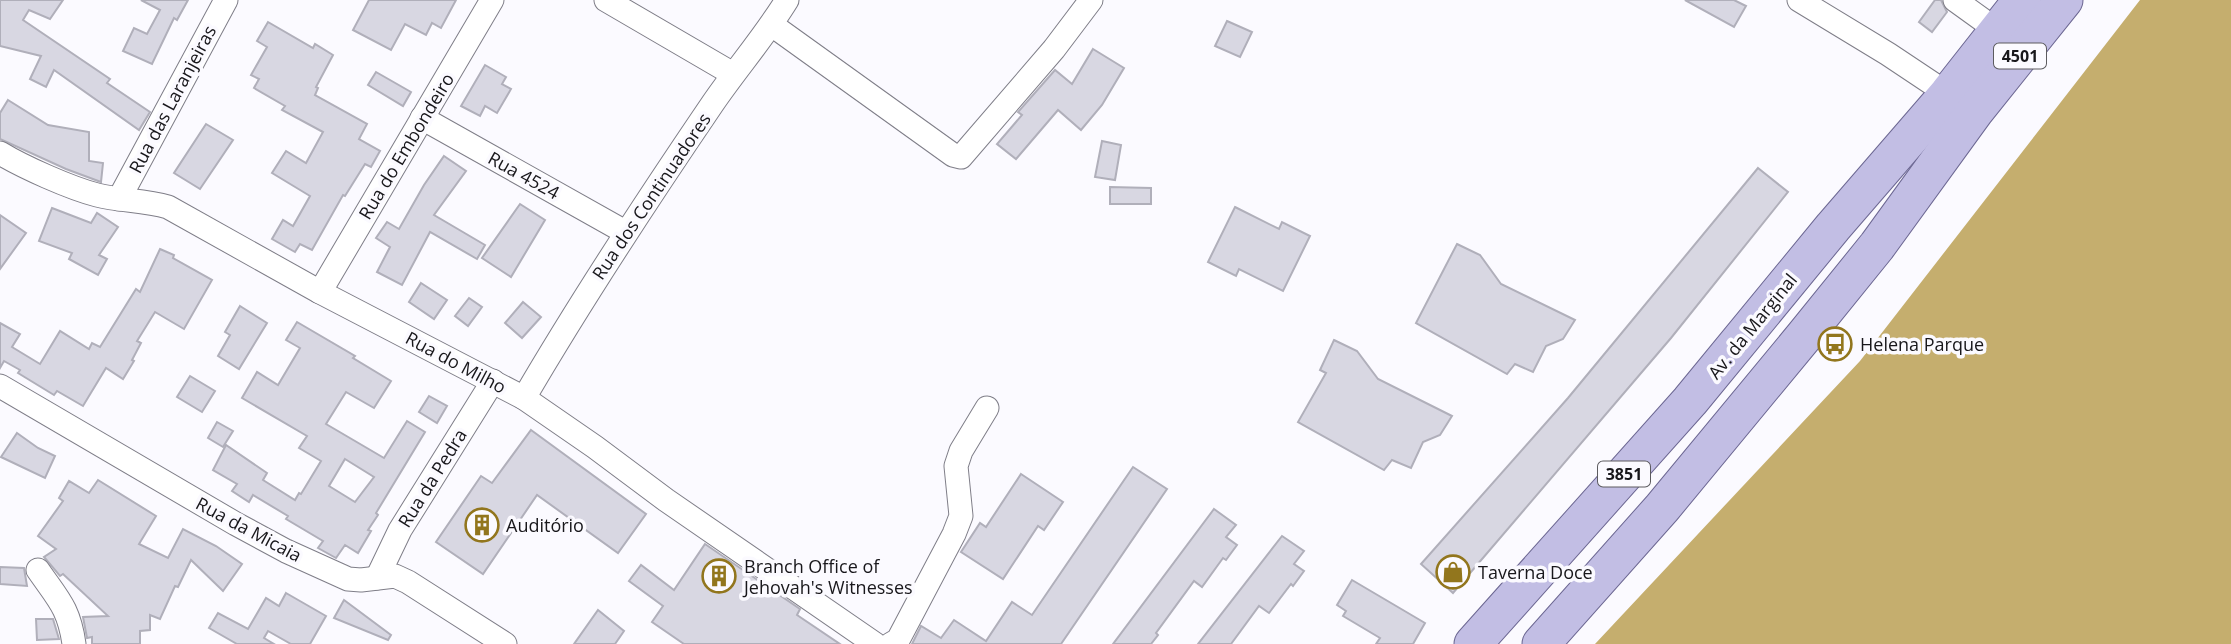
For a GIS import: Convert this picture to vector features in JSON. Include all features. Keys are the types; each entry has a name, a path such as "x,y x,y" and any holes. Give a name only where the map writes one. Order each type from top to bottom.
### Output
{"main road":[{"name":"Av. da Marginal","path":"1541,644 1662,509 1877,246 1961,103 1998,31 2022,0"},
{"name":"Av. da Marginal","path":"1473,644 1690,401 1833,227 2064,0"}],"street":[{"name":"Rua das Laranjeiras","path":"119,199 226,0"},
{"name":"Rua do Embondeiro","path":"320,292 492,0"},
{"path":"606,0 733,74"},
{"name":"Rua dos Continuadores","path":"524,398 625,232 787,0"},
{"path":"772,25 953,155 961,157 1054,49 1091,0"},
{"path":"1799,0 1888,54 1961,103"},
{"path":"1955,0 1998,31"},
{"name":"Rua 4524","path":"422,118 625,232"},
{"name":"Rua do Milho","path":"0,153 24,166 94,194 149,201 167,207 320,292 524,398 666,500 888,643"},
{"name":"Rua da Pedra","path":"377,578 400,530 493,381"},
{"name":"Rua da Micaia","path":"0,386 286,551 348,579 395,576 500,643"},
{"path":"888,643 961,516 956,466 961,451 987,408"},
{"path":"38,570 65,608 70,619 74,644"}],"shaded area":[{"path":"2140,0 2231,0 2231,644 1595,644 1860,361"}],"building":[{"path":"0,0 63,0 50,19 29,10 23,20 110,79 107,83 150,112 139,130 54,70 46,87 30,79 41,56 0,46"},
{"path":"141,0 188,0 177,20 174,18 152,64 123,51 134,28 147,34 160,10"},
{"path":"369,0 456,0 441,28 432,23 426,35 405,24 391,50 353,30"},
{"path":"1685,0 1734,0 1746,6 1734,27"},
{"path":"1935,0 1941,0 1947,12 1932,32 1919,22"},
{"path":"1227,21 1252,32 1240,57 1215,46"},
{"path":"268,22 313,48 315,44 333,55 316,87 318,88 315,95 367,124 359,139 380,151 371,167 365,164 345,196 343,195 312,250 300,244 295,252 272,239 283,220 293,226 310,196 272,173 286,151 306,163 323,132 282,110 285,106 254,88 259,79 251,75 267,47 257,41"},
{"path":"1093,49 1124,68 1102,105 1081,130 1058,110 1016,159 997,144 1022,115 1018,112 1055,70 1072,84"},
{"path":"485,65 506,77 502,84 511,89 497,113 485,106 480,116 461,106"},
{"path":"376,72 411,92 403,106 368,85"},
{"path":"8,100 48,125 89,132 89,161 103,163 101,182 0,139 0,113"},
{"path":"206,124 233,140 200,189 174,173"},
{"path":"1102,141 1121,145 1115,180 1095,177"},
{"path":"444,156 466,171 434,215 485,245 477,259 430,232 402,285 377,272 390,247 376,238 387,222 399,229"},
{"path":"1758,168 1788,192 1671,338 1453,593 1421,564 1568,398"},
{"path":"1110,187 1151,188 1151,204 1110,204"},
{"path":"520,204 545,220 511,277 482,258"},
{"path":"1235,207 1279,229 1282,222 1310,236 1283,291 1239,269 1236,276 1208,262"},
{"path":"52,208 91,223 97,213 118,227 99,255 107,259 98,275 69,259 72,253 39,241"},
{"path":"0,215 26,233 0,269"},
{"path":"1457,244 1480,255 1501,284 1575,320 1563,339 1546,346 1533,372 1515,364 1507,374 1416,323"},
{"path":"160,249 212,280 184,329 155,312 137,341 141,343 123,379 106,368 83,406 57,391 54,395 4,361 0,368 0,323 20,334 12,347 40,364 60,331 89,349 92,343 100,347 136,289 140,292"},
{"path":"421,283 447,300 434,319 409,302"},
{"path":"469,298 482,307 468,326 455,316"},
{"path":"523,302 541,317 522,338 505,323"},
{"path":"240,306 267,323 239,369 218,356 230,335 225,332"},
{"path":"297,322 391,381 374,408 346,392 326,424 384,458 407,421 425,432 376,513 378,515 368,530 371,531 358,553 345,545 336,558 318,548 323,541 253,495 249,502 232,491 237,484 213,470 226,445 267,473 263,480 295,500 321,461 299,448 307,436 242,398 257,372 278,385 300,348 286,340","holes":["345,459 374,477 355,502 329,486"]},
{"path":"1334,340 1357,351 1378,379 1452,416 1440,435 1423,442 1411,468 1392,460 1384,470 1298,422 1326,373 1320,370"},
{"path":"190,376 215,391 202,412 177,397"},
{"path":"429,396 447,406 437,423 419,412"},
{"path":"217,422 233,431 223,447 208,438"},
{"path":"531,430 646,514 618,553 537,495 483,574 436,542 481,476 492,483"},
{"path":"17,433 55,456 45,478 1,457"},
{"path":"1133,467 1167,489 1061,644 912,644 921,626 941,638 954,620 986,641 1012,602 1032,615"},
{"path":"1021,474 1063,502 1044,530 1038,526 1003,579 961,552 980,523 986,527"},
{"path":"98,480 156,516 139,544 168,558 183,529 216,546 242,564 223,591 191,560 160,619 150,615 150,630 140,631 140,644 92,644 92,637 87,638 83,617 108,616 63,574 60,576 44,557 56,549 38,536 63,501 59,498 69,481 89,493"},
{"path":"1214,509 1236,525 1226,537 1237,545 1226,560 1223,558 1202,587 1194,581 1151,644 1113,644"},
{"path":"1282,536 1304,551 1294,564 1304,571 1293,586 1291,584 1269,613 1259,606 1231,644 1198,644"},
{"name":"Branch Office of Jehovah's Witnesses","path":"705,544 800,609 797,615 840,644 684,644 652,622 663,606 629,581 641,565 674,590"},
{"path":"0,567 24,568 27,586 0,584"},
{"path":"1352,580 1425,623 1413,644 1376,644 1380,638 1343,616 1346,611 1337,605"},
{"path":"286,593 326,616 310,644 291,644 268,631 264,638 274,644 237,644 209,628 218,613 248,629 266,598 279,606"},
{"path":"344,600 391,635 388,640 334,618"},
{"path":"598,610 624,631 615,644 574,644"},
{"path":"36,619 53,619 59,639 37,640"}],"place":[{"name":"Helena Parque","path":"1835,344"},
{"name":"Auditório","path":"482,525"},
{"name":"Taverna Doce","path":"1453,572"},
{"name":"Branch Office of Jehovah's Witnesses","path":"719,576"}]}
